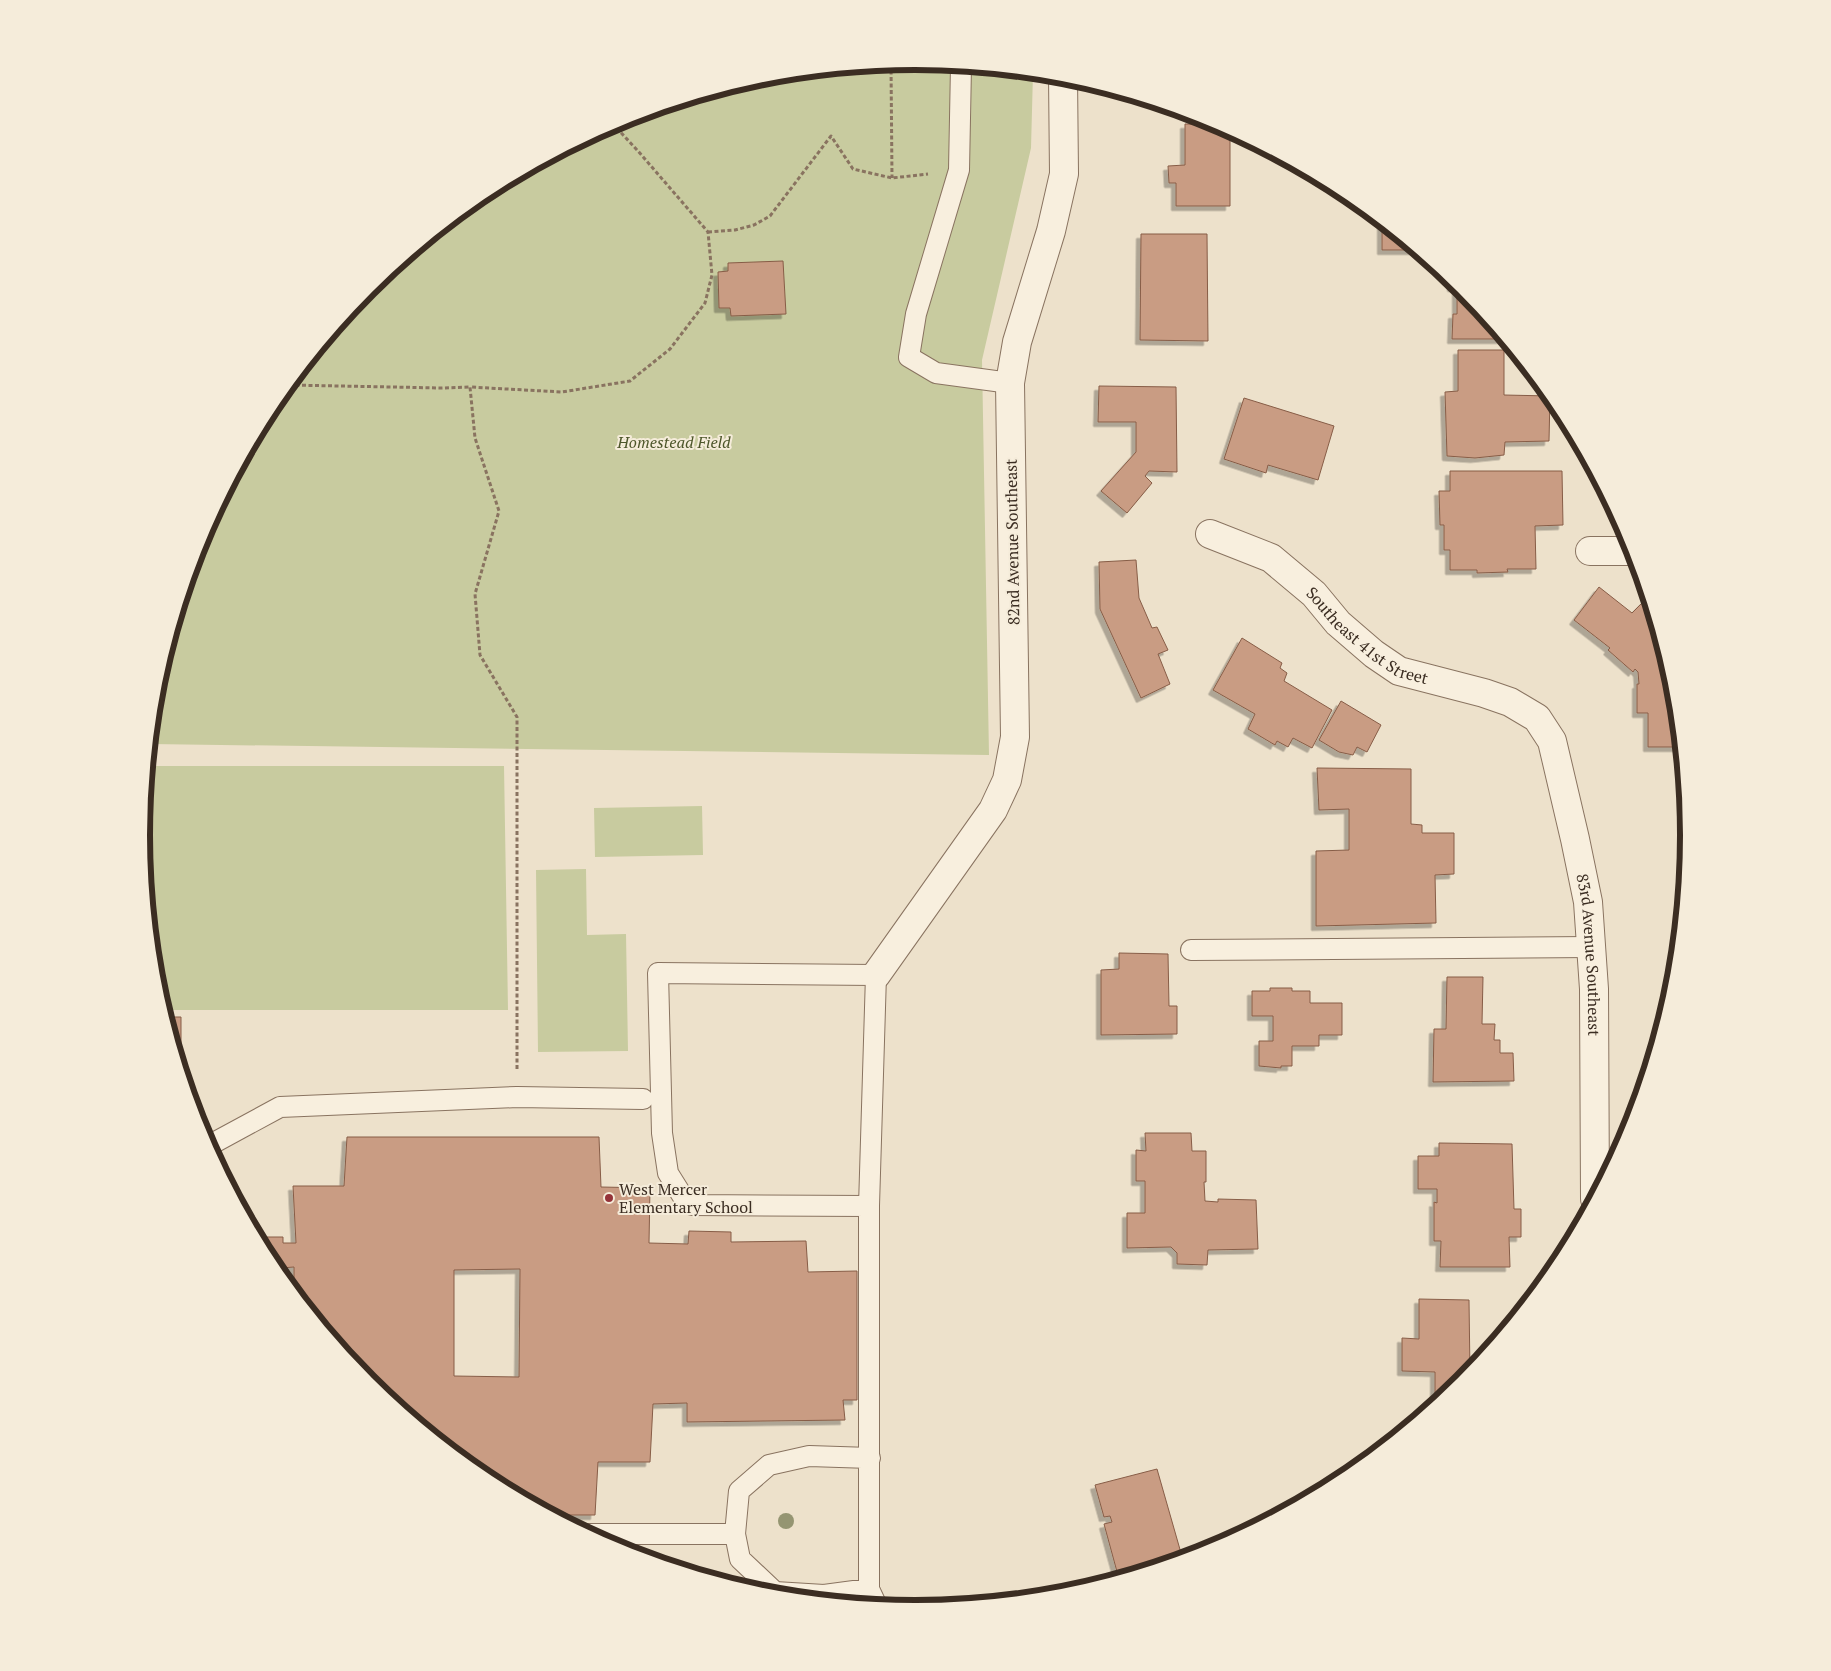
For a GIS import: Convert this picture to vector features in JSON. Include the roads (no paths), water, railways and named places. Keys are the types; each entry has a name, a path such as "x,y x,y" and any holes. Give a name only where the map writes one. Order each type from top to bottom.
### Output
{"street":[{"name":"82nd Avenue Southeast","path":"876,974 993,810 1007,780 1015,737 1010,383 1017,342 1051,231 1064,174 1063,85"},
{"name":"Southeast 41st Street","path":"1210,534 1271,558 1314,594 1338,623 1374,654 1399,670 1493,696 1510,702 1536,718"},
{"path":"1590,551 1626,551"},
{"name":"83rd Avenue Southeast","path":"1536,718 1552,741 1576,839 1588,902 1594,998 1595,1187"}],"lane":[{"path":"961,72 959,170 916,314 909,357 936,373 1010,383"},
{"path":"1190,950 1592,948"},
{"path":"828,1595 873,1598 870,1458 869,1206 876,974 658,973 662,1133 668,1173 683,1197 692,1205 869,1206"},
{"path":"215,1142 280,1107 517,1097 643,1099"},
{"path":"769,1586 740,1560 735,1534 738,1491 769,1465 809,1456 870,1458"},
{"path":"603,1534 735,1534"}],"place":[{"name":"West Mercer Elementary School","path":"609,1198"}],"park label":[{"name":"Homestead Field","path":"674,442"}]}
